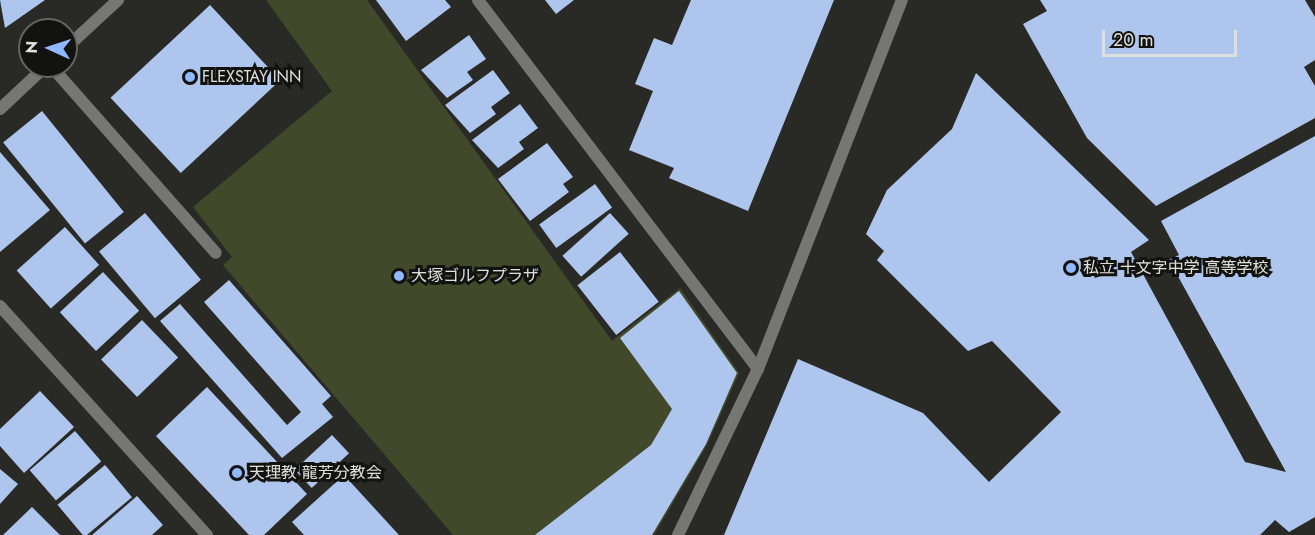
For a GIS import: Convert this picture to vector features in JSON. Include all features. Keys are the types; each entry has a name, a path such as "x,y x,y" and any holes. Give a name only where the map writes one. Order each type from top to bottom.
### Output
{"street":[{"path":"78,37 118,0"},
{"path":"478,0 758,369"},
{"path":"678,535 758,369 902,0"},
{"path":"0,109 33,78"},
{"path":"62,78 216,253"},
{"path":"0,306 207,535"}],"green space":[{"name":"大塚ゴルフプラザ","path":"266,0 367,0 612,341 680,288 739,373 707,445 654,535 453,535 223,265 232,257 193,207 332,91"}],"building":[{"path":"0,0 45,0 18,18 5,28"},
{"path":"376,0 445,0 451,7 406,41"},
{"path":"545,0 574,0 556,14"},
{"path":"691,0 834,0 748,211 669,178 674,168 629,150 653,91 635,84 654,38 672,45"},
{"path":"1040,0 1305,0 1315,17 1315,60 1304,67 1315,86 1315,118 1156,206 1087,138 1023,24 1047,11"},
{"path":"210,5 280,80 181,173 111,98"},
{"path":"469,35 486,59 467,72 473,80 447,98 421,70"},
{"path":"493,70 510,93 491,107 496,114 470,133 445,105"},
{"path":"976,73 1149,240 1131,252 1245,462 1286,472 1169,260 1179,255 1161,221 1315,136 1315,517 1289,532 1275,520 1260,535 724,535 798,359 923,413 989,482 1061,412 992,341 968,351 877,260 884,251 866,234 887,190 952,129"},
{"path":"520,104 538,128 519,142 524,149 498,168 472,140"},
{"path":"42,111 124,212 85,243 3,142"},
{"path":"547,143 573,177 563,184 569,192 530,221 498,179"},
{"path":"0,152 50,210 0,252"},
{"path":"595,184 612,207 556,248 539,225"},
{"path":"145,213 201,280 155,318 99,252"},
{"path":"610,213 629,234 581,277 562,256"},
{"path":"65,227 99,265 51,308 17,270"},
{"path":"620,252 659,302 616,335 577,285"},
{"path":"103,272 139,311 96,351 60,312"},
{"path":"229,280 331,396 322,404 333,417 282,458 160,321 180,304 287,425 301,412 204,302"},
{"path":"679,291 737,373 706,444 652,535 535,535 651,445 672,409 620,338"},
{"path":"142,320 178,357 137,397 101,360"},
{"path":"207,387 307,494 264,535 249,535 156,436"},
{"path":"40,391 74,427 24,473 0,446 0,429"},
{"path":"75,431 101,461 56,501 30,470"},
{"path":"332,435 349,453 312,488 295,470"},
{"path":"105,465 132,497 87,535 83,535 58,505"},
{"path":"0,469 18,484 0,504"},
{"path":"344,475 399,535 304,535 292,522"},
{"path":"137,496 163,525 152,535 92,535"},
{"path":"32,507 60,535 3,535"}],"place":[{"name":"FLEXSTAY INN","path":"190,77"},
{"name":"私立 十文字中学 高等学校","path":"1071,268"},
{"name":"大塚ゴルフプラザ","path":"399,276"},
{"name":"天理教 龍芳分教会","path":"237,473"}]}
